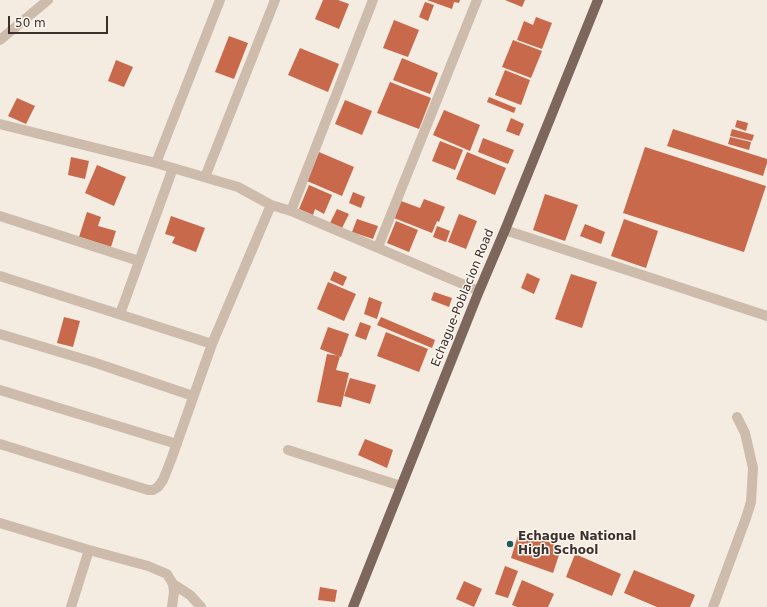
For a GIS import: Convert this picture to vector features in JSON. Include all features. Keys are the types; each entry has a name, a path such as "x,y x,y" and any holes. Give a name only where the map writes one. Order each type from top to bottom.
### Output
{"main road":[{"name":"Echague-Poblacion Road","path":"353,607 479,290 505,230 598,0"}],"street":[{"path":"0,40 48,0"},
{"path":"156,163 220,0"},
{"path":"205,177 275,0"},
{"path":"291,211 373,0"},
{"path":"378,247 477,0"},
{"path":"0,124 156,163 238,187 271,205 291,211 479,290"},
{"path":"120,314 173,168"},
{"path":"0,444 148,490 153,490 158,487 163,480 177,444 212,344 271,205"},
{"path":"0,216 139,261"},
{"path":"505,230 767,316"},
{"path":"0,276 212,344"},
{"path":"0,334 93,362 193,396"},
{"path":"0,390 177,444"},
{"path":"713,607 751,502 753,468 745,433 737,417"},
{"path":"288,450 401,486"},
{"path":"0,522 89,550 148,566 167,574 173,584 174,592 172,607"},
{"path":"70,607 89,550"},
{"path":"173,584 190,595 201,607"}],"building":[{"path":"323,0 338,0 349,4 339,29 315,19"},
{"path":"427,0 460,0 459,3 454,2 452,9"},
{"path":"505,0 525,0 522,7"},
{"path":"425,2 434,5 428,21 419,17"},
{"path":"536,17 552,23 542,49 517,40 524,21 533,25"},
{"path":"394,20 419,30 408,57 383,48"},
{"path":"229,36 248,43 234,79 215,72"},
{"path":"513,40 542,51 531,78 502,67"},
{"path":"300,48 339,64 328,92 288,75"},
{"path":"402,58 438,73 430,94 393,80"},
{"path":"116,60 133,67 124,87 108,81"},
{"path":"505,70 530,80 521,105 495,95"},
{"path":"390,82 431,98 419,129 377,113"},
{"path":"489,97 516,108 514,113 487,102"},
{"path":"17,98 35,106 26,124 8,116"},
{"path":"345,100 372,111 362,135 335,124"},
{"path":"444,110 480,125 470,151 433,135"},
{"path":"511,118 524,124 519,136 506,131"},
{"path":"737,120 748,123 746,131 735,127"},
{"path":"673,129 767,159 763,176 667,146"},
{"path":"732,129 754,135 752,141 730,136"},
{"path":"730,137 751,142 749,150 728,144"},
{"path":"483,138 514,150 508,164 478,152"},
{"path":"440,141 463,150 455,170 432,161"},
{"path":"645,147 766,186 744,252 623,213"},
{"path":"319,152 354,167 342,196 307,181"},
{"path":"467,152 506,168 495,195 456,179"},
{"path":"71,157 89,161 85,179 68,175"},
{"path":"97,165 126,177 114,206 85,193"},
{"path":"309,185 332,195 324,214 315,209 313,215 299,209"},
{"path":"353,192 365,197 361,208 349,203"},
{"path":"545,194 578,205 565,241 533,230"},
{"path":"424,199 445,207 439,222 437,221 432,233 394,218 401,201 420,208"},
{"path":"337,209 349,214 342,228 330,223"},
{"path":"87,212 101,217 98,226 116,231 111,247 79,237"},
{"path":"459,214 477,221 466,249 448,242"},
{"path":"171,216 205,228 196,252 172,243 175,237 165,234"},
{"path":"357,219 378,226 373,239 352,232"},
{"path":"624,219 658,231 646,268 611,256"},
{"path":"396,221 418,230 409,252 387,243"},
{"path":"585,224 605,232 601,244 580,236"},
{"path":"437,226 450,231 446,242 433,237"},
{"path":"334,271 347,277 343,286 330,280"},
{"path":"527,273 540,279 534,294 521,288"},
{"path":"571,274 597,282 582,328 555,319"},
{"path":"328,282 356,294 344,321 317,309"},
{"path":"434,292 452,298 449,307 431,300"},
{"path":"369,297 382,302 377,319 364,314"},
{"path":"64,317 80,321 73,347 57,343"},
{"path":"381,317 435,340 432,348 377,325"},
{"path":"360,322 371,326 366,340 355,336"},
{"path":"328,327 349,334 341,357 320,349"},
{"path":"386,332 428,349 419,372 377,356"},
{"path":"327,354 340,356 336,370 349,373 341,407 317,402"},
{"path":"350,378 376,385 370,404 344,396"},
{"path":"365,439 393,450 387,468 358,455"},
{"path":"519,532 562,546 553,573 511,558"},
{"path":"575,554 621,574 612,596 566,577"},
{"path":"505,566 518,571 508,598 495,594"},
{"path":"634,570 695,595 690,607 657,607 624,593"},
{"path":"522,580 554,594 548,607 517,607 512,605"},
{"path":"464,581 482,589 474,607 456,599"},
{"path":"320,587 337,590 335,602 318,600"}],"place":[{"name":"Echague National High School","path":"510,544"}]}
